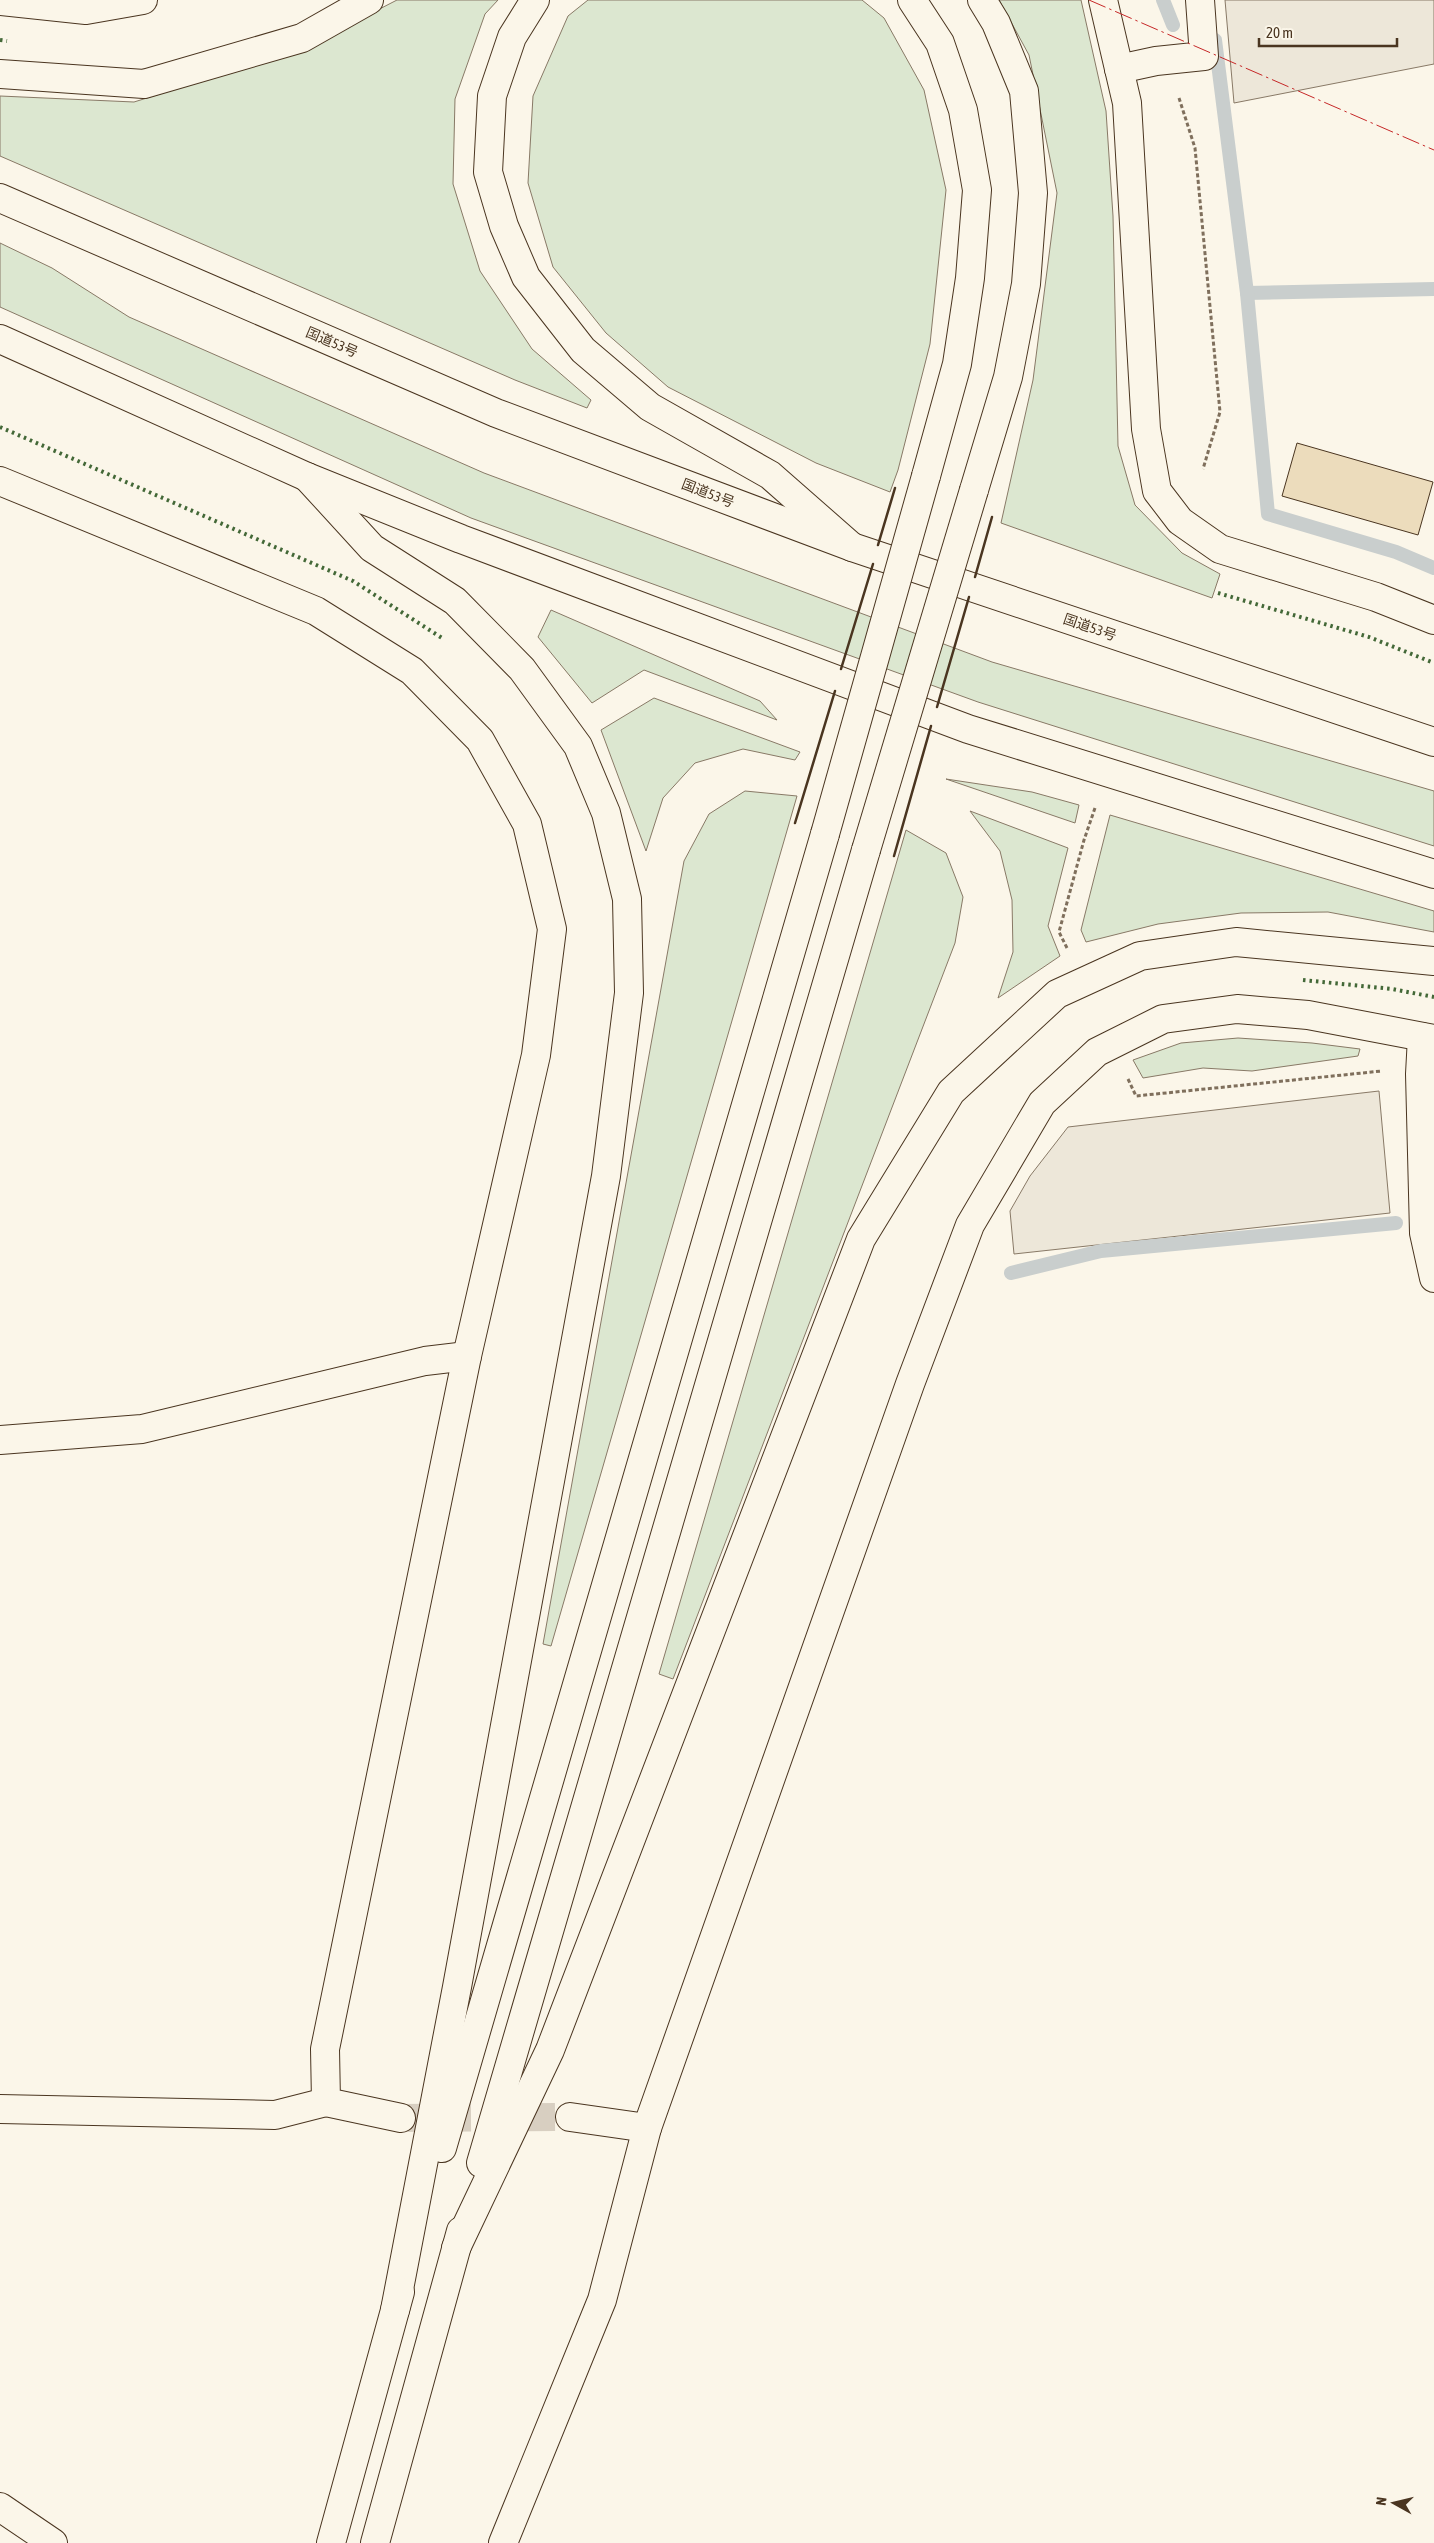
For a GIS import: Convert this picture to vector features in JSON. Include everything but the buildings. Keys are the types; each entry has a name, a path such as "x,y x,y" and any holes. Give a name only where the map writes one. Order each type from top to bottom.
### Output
{"main road":[{"path":"0,1 86,10 143,0"},
{"path":"0,74 144,84 302,38 369,0"},
{"path":"535,0 512,37 492,96 488,172 504,226 526,277 583,350 650,407 770,475 852,547"},
{"path":"331,2543 395,2310 825,834 957,364 970,278 977,190 963,110 940,43 912,0"},
{"path":"375,2543 456,2248 866,850 1008,377 1026,284 1033,192 1024,91 996,23 982,0"},
{"path":"1103,0 1126,103 1146,429 1156,492 1180,522 1220,549 1376,597 1434,620"},
{"path":"1119,69 1156,61 1204,56 1200,0"},
{"name":"国道53号","path":"0,198 496,413 852,547 1434,742"},
{"path":"0,339 308,477 470,543 968,729 1434,874"},
{"path":"308,477 372,548 455,601 522,669 578,746 606,813 627,899 629,992 606,1176 457,1986 395,2310"},
{"path":"0,481 316,611 412,671 480,740 527,824 552,929 536,1055 467,1356 325,2049 326,2102"},
{"path":"456,2248 550,2050 861,1239 951,1092 1057,994 1140,956 1236,942 1434,961"},
{"path":"503,2543 602,2300 647,2128 910,1384 970,1225 1042,1103 1097,1052 1162,1019 1237,1009 1308,1015 1428,1038 1420,1074 1424,1233 1434,1278"},
{"path":"0,1440 142,1429 425,1361 467,1356"},
{"path":"0,2109 275,2115 326,2102 401,2118"},
{"path":"570,2118 647,2128"},
{"path":"0,2506 53,2543"}],"path":[{"path":"1156,61 1162,95 1178,95 1195,148 1220,412 1203,469"},
{"path":"1068,951 1059,932 1095,807"},
{"path":"1126,1075 1136,1096 1383,1070"}],"green space":[{"path":"397,0 498,0 485,14 455,99 453,184 480,271 532,349 591,400 587,408 515,380 0,156 0,96 134,102 298,51"},
{"path":"588,0 862,0 884,18 924,90 946,190 930,344 898,470 890,492 816,463 668,387 606,333 553,267 528,183 533,96 568,16"},
{"path":"999,0 1081,0 1106,111 1113,216 1118,446 1135,505 1182,553 1220,574 1212,598 1001,523 1033,380 1057,193 1029,55"},
{"path":"0,243 52,268 129,317 484,473 992,662 1434,791 1434,846 978,702 471,518 0,307"},
{"path":"551,610 760,701 777,720 644,670 592,703 538,637"},
{"path":"654,698 800,752 795,760 743,749 695,763 663,798 646,851 601,730"},
{"path":"946,779 1032,792 1079,805 1075,823"},
{"path":"745,791 797,796 551,1646 543,1644 684,861 709,814"},
{"path":"970,811 1068,848 1048,926 1060,956 998,998 1013,952 1012,900 1000,851"},
{"path":"1110,815 1434,911 1434,932 1328,912 1241,913 1158,924 1086,942 1081,930"},
{"path":"906,830 946,853 963,897 955,943 673,1679 659,1674"},
{"path":"1238,1038 1312,1043 1360,1049 1358,1056 1252,1071 1203,1068 1143,1078 1133,1060 1181,1043"}],"shaded area":[{"path":"1225,0 1434,0 1434,64 1234,103"},
{"path":"1379,1091 1390,1213 1014,1254 1010,1211 1030,1176 1068,1127"}],"waterway":[{"path":"1163,0 1173,25"},
{"path":"1215,40 1247,293 1434,289"},
{"path":"1247,293 1268,514 1396,552 1434,568"},
{"path":"1011,1273 1101,1251 1396,1223"}],"tunnel":[{"path":"401,2118 570,2117"}],"hedge":[{"path":"0,40 7,41"},
{"path":"0,427 353,581 442,638"},
{"path":"1218,593 1369,637 1434,663"},
{"path":"1303,980 1392,989 1434,997"}],"wall":[{"path":"878,545 895,488"},
{"path":"975,577 992,517"},
{"path":"841,669 873,564"},
{"path":"937,707 969,597"},
{"path":"795,823 835,691"},
{"path":"894,856 931,726"}],"power":[{"path":"1089,0 1434,150"}]}
